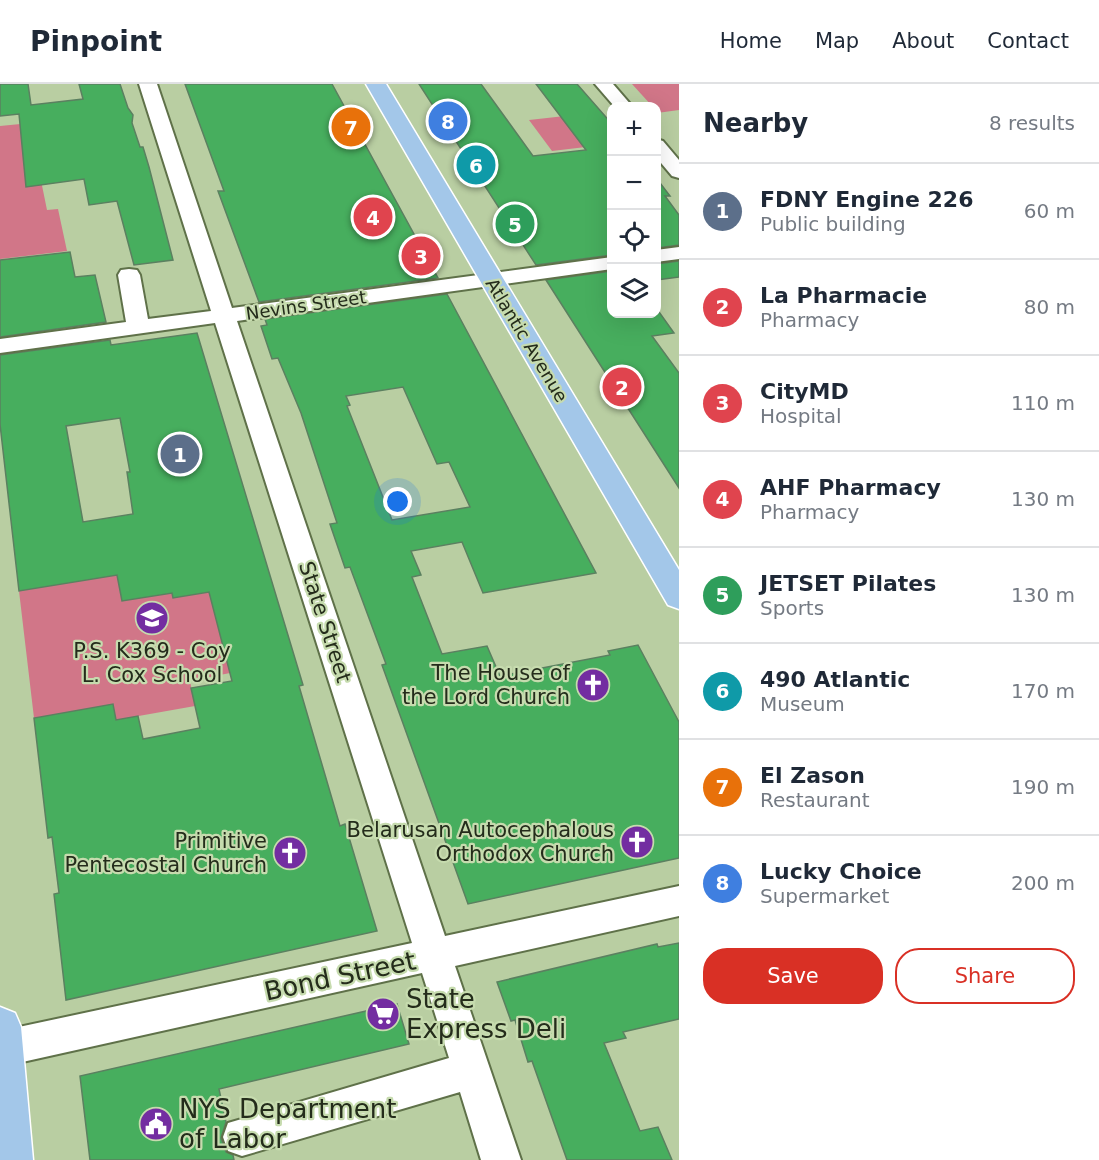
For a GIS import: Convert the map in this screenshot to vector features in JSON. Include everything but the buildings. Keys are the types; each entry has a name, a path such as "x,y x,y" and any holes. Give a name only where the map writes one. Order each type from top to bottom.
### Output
{"main road":[{"name":"Atlantic Avenue","path":"375,84 679,597"},
{"path":"0,1041 10,1160"}],"street":[{"name":"State Street","path":"148,84 501,1160"},
{"path":"604,84 620,102"},
{"path":"661,151 679,172"},
{"path":"661,255 679,253"},
{"name":"Nevins Street","path":"0,346 607,264"},
{"path":"129,274 138,327"},
{"name":"Bond Street","path":"0,1041 434,956 679,901"},
{"path":"242,1137 472,1070"}],"shaded area":[{"path":"632,84 679,84 679,110 661,112 661,102 648,102"},
{"path":"601,112 607,131 607,144 552,151 529,120"},
{"path":"41,122 36,156 47,210 58,209 67,251 0,259 0,126"},
{"name":"P.S. K369 - Coy L. Cox School","path":"117,575 122,601 172,593 174,598 209,592 230,673 190,681 195,706 116,720 113,704 34,718 19,591"}],"place":[{"name":"Lucky Choice","path":"448,121"},
{"name":"El Zason","path":"351,127"},
{"name":"490 Atlantic","path":"476,165"},
{"name":"AHF Pharmacy","path":"373,217"},
{"name":"JETSET Pilates","path":"515,224"},
{"name":"CityMD","path":"421,256"},
{"name":"La Pharmacie","path":"622,387"},
{"name":"FDNY Engine 226","path":"180,454"},
{"name":"P.S. K369 - Coy L. Cox School","path":"152,618"},
{"name":"The House of the Lord Church","path":"593,685"},
{"name":"Belarusan Autocephalous Orthodox Church","path":"637,842"},
{"name":"Primitive Pentecostal Church","path":"290,853"},
{"name":"State Express Deli","path":"383,1014"},
{"name":"NYS Department of Labor","path":"156,1124"}]}
